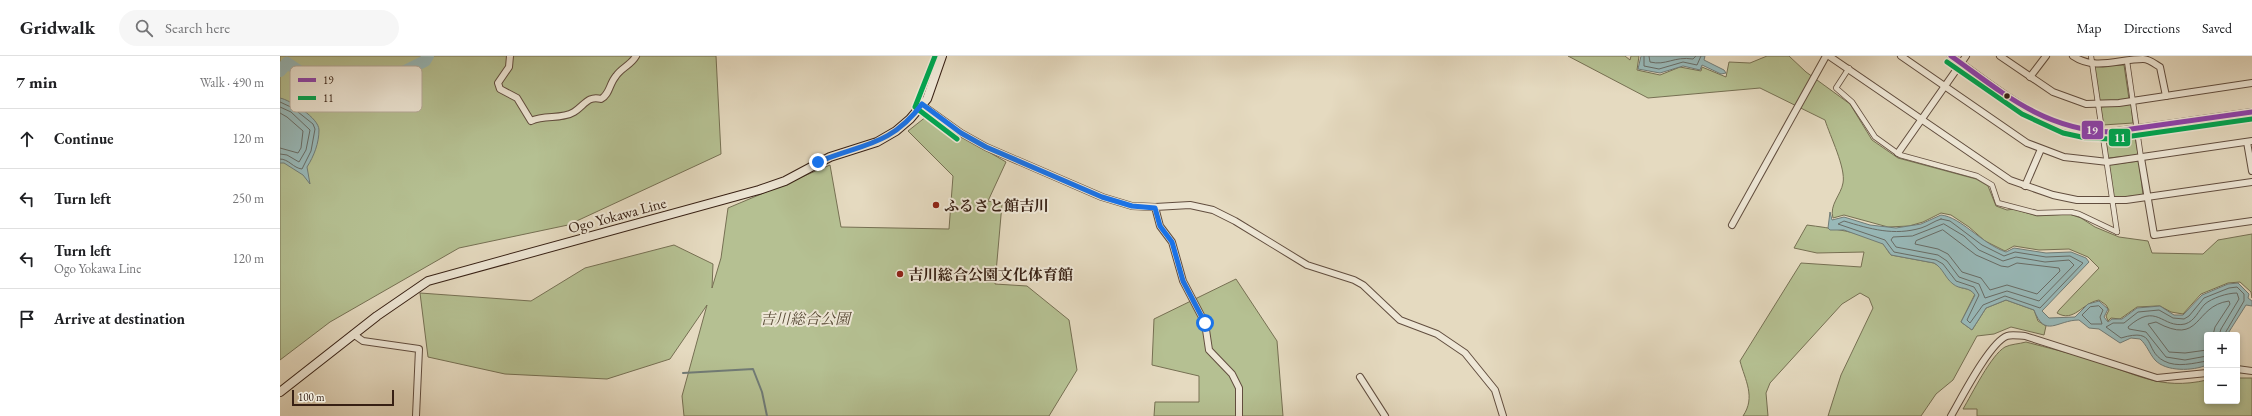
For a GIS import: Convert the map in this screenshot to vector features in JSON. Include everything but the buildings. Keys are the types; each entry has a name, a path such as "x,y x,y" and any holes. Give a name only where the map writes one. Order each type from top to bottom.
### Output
{"main road":[{"name":"Ogo Yokawa Line","path":"280,392 353,334 428,281 759,190 785,180 830,157 867,146 889,136 910,119 922,104 931,89 942,56"}],"street":[{"path":"510,56 510,67 498,84 500,89 517,98 531,121 547,116 564,116 574,112 594,97 601,99 606,96 617,74 634,60 636,56"},
{"path":"1732,225 1826,56"},
{"path":"1829,56 1849,68 1994,170 2025,186 2053,196 2077,200 2112,201 2252,182"},
{"path":"1901,56 2027,143 2064,157 2108,162 2250,141 2252,171"},
{"path":"1951,56 2033,113 2073,130 2102,133 2252,112"},
{"path":"1898,153 1966,56"},
{"path":"2000,56 2053,92 2086,104 2099,105 2132,101 2252,83"},
{"path":"2030,77 2046,56"},
{"path":"2073,56 2079,60 2145,59 2160,67 2166,96"},
{"path":"1849,68 1836,88 1852,102 1875,137 1898,153 1977,176 1992,185 1998,203 2007,207 2014,206 2038,213 2072,212 2117,232 2108,162 2091,59"},
{"path":"2126,59 2154,235 2252,221"},
{"path":"922,104 961,133 986,147 1102,197 1132,206 1155,208 1190,205 1213,210 1307,265 1358,282 1400,320 1437,334 1465,353 1495,390 1503,416"},
{"path":"2025,186 2041,149"},
{"path":"1155,208 1160,226 1172,242 1183,281 1205,323 1209,350 1232,374 1239,388 1240,416"},
{"path":"353,334 363,341 419,349 416,416"},
{"path":"1951,416 1990,351 2000,340 2008,335 2026,336 2157,378 2204,373"},
{"path":"2240,369 2252,371"},
{"path":"1360,377 1386,416"}],"green space":[{"path":"280,56 716,56 721,154 568,225 459,248 330,322 280,360"},
{"path":"1568,56 1625,56 1630,60 1631,56 1639,56 1637,70 1660,75 1680,67 1701,71 1702,67 1726,77 1729,62 1750,63 1767,56 1789,56 1806,72 1850,104 1872,140 1898,158 1976,179 1988,186 1996,206 2007,210 2014,209 2037,216 2069,214 2081,218 2095,227 2119,237 2148,241 2152,253 2203,254 2218,240 2252,234 2252,298 2251,292 2240,282 2228,283 2201,294 2183,314 2171,312 2160,306 2137,307 2120,319 2111,318 2108,321 2106,316 2109,310 2106,305 2099,300 2068,316 2057,313 2099,268 2088,257 2069,249 2039,250 2014,246 2005,251 1985,241 1969,227 1951,215 1941,213 1923,222 1909,226 1888,227 1844,215 1833,218 1832,213 1834,204 1842,187 1843,177 1840,161 1825,120 1760,88 1648,98"},
{"path":"2124,65 2129,99 2099,103 2094,66"},
{"path":"2131,104 2133,123 2103,125 2100,107"},
{"name":"吉川総合公園","path":"927,116 1006,162 988,201 1002,204 995,284 1027,286 1069,320 1077,370 1049,416 684,416 682,396 707,305 670,359 607,379 505,374 428,357 420,293 531,301 585,268 674,245 713,264 712,288 721,258 728,208 830,165 841,227 949,229 953,176 908,131"},
{"path":"2135,137 2138,155 2108,158 2106,141"},
{"path":"2139,161 2143,195 2112,198 2108,165"},
{"path":"1807,225 1865,236 1882,243 1891,255 1934,263 1956,285 1961,288 1971,290 1975,294 1961,322 1972,330 1986,308 2006,300 2034,310 2038,321 2046,326 2044,335 2011,327 1994,334 1977,336 1953,380 1936,394 1921,416 1828,416 1841,375 1873,308 1869,298 1860,293 1842,304 1770,383 1766,393 1768,416 1743,416 1749,402 1749,395 1747,382 1740,361 1801,263 1861,267 1864,252 1817,253 1794,248"},
{"path":"1236,279 1277,341 1283,416 1154,416 1155,402 1199,402 1199,376 1152,365 1154,319"},
{"path":"2026,342 2084,357 2135,375 2161,382 2190,383 2204,381 2204,404 2240,404 2240,378 2252,378 2252,416 1977,416 1977,409 1963,409 1988,366 2000,351 2007,346"}],"water":[{"path":"1641,56 1705,56 1704,60 1724,70 1726,73 1721,74 1702,65 1700,70 1683,66 1660,73 1638,69"},
{"path":"280,98 290,102 290,112 305,112 309,115 318,125 319,135 314,154 307,167 310,184 303,175 284,163 280,163"},
{"path":"1830,212 1832,220 1844,217 1870,225 1896,228 1921,224 1941,215 1956,220 1989,243 2006,252 2014,248 2046,253 2071,252 2086,258 2089,262 2042,311 2049,318 2075,317 2088,304 2099,301 2108,309 2104,317 2108,322 2112,319 2122,319 2137,308 2160,306 2174,315 2183,315 2202,295 2228,284 2238,283 2249,294 2248,298 2252,301 2252,306 2246,305 2229,332 2204,332 2204,366 2187,369 2166,367 2155,360 2140,339 2131,338 2120,343 2099,329 2089,328 2079,320 2047,326 2038,319 2034,310 2006,300 1986,308 1972,330 1961,322 1975,295 1970,290 1953,284 1934,263 1891,255 1883,244 1844,230 1830,230 1828,228"}],"waterway":[{"path":"415,66 425,61 428,56"},
{"path":"280,71 287,63 292,66"},
{"path":"683,373 753,369 762,392 767,416"}],"transit line":[{"name":"11","path":"935,56 915,107 957,139"},
{"name":"19","path":"1951,56 2006,96 2025,107 2064,124 2086,129 2110,132 2252,112"},
{"name":"11","path":"1947,62 2022,114 2063,133 2086,138 2111,139 2252,119"}],"place":[{"name":"ふるさと館吉川","path":"936,205"},
{"name":"吉川総合公園文化体育館","path":"900,274"}],"route":[{"path":"818,162 867,146 889,136 910,119 922,104 961,133 986,147 1102,197 1132,206 1155,208 1160,226 1172,242 1183,281 1205,323"}]}
